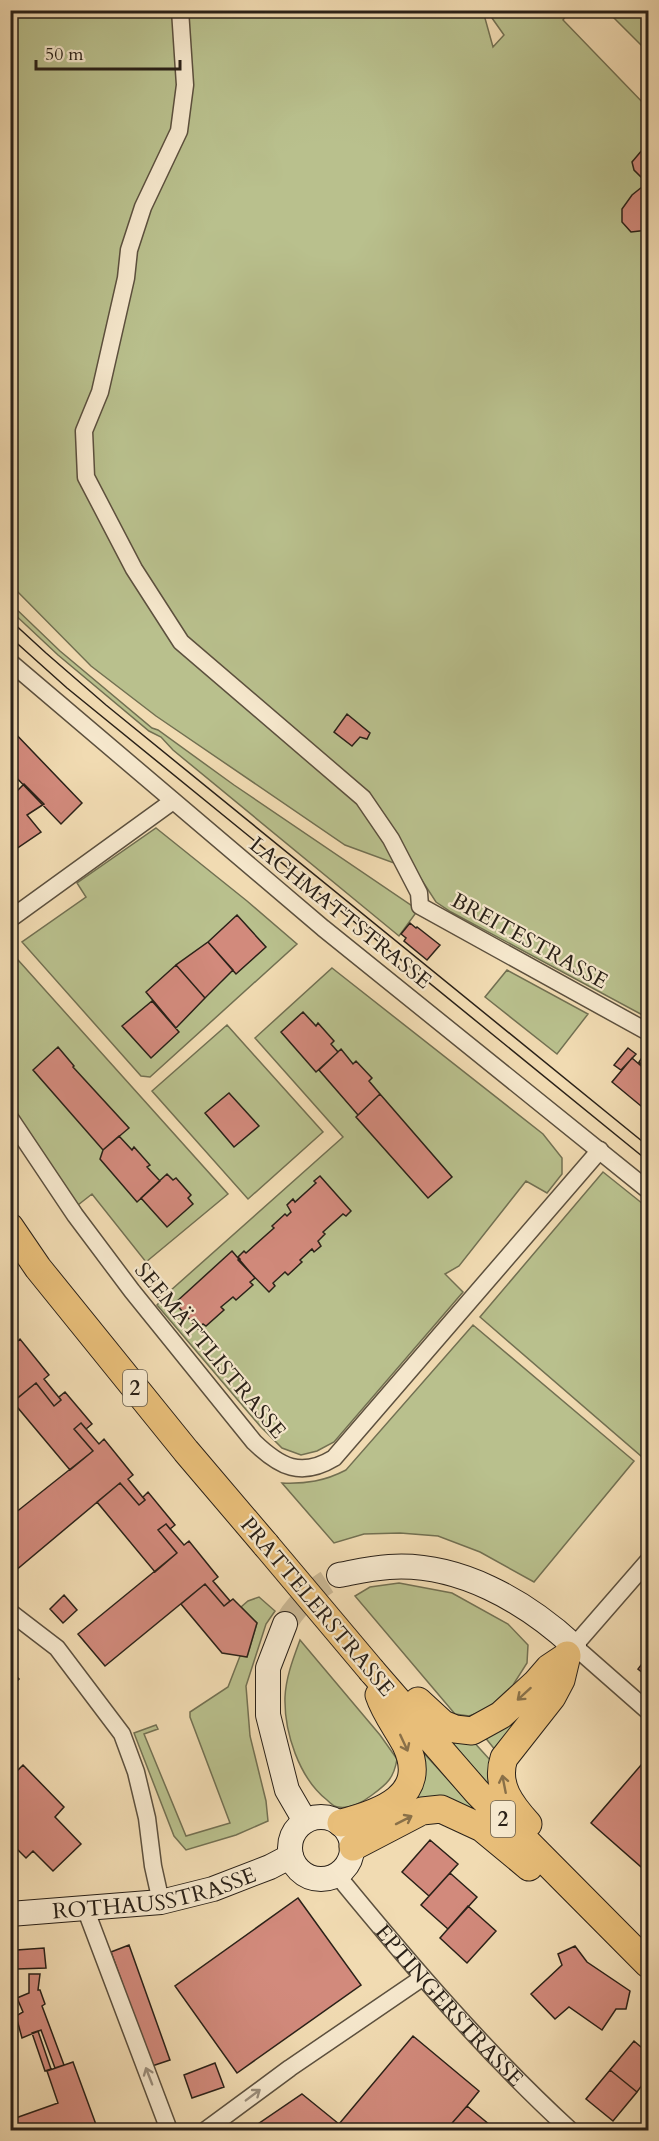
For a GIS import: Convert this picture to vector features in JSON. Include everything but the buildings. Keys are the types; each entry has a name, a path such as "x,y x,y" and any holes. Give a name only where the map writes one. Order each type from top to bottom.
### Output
{"main road":[{"name":"PRATTELERSTRASSE","path":"10,1227 53,1287 186,1451 372,1671 477,1792 646,1962"},
{"path":"372,1671 408,1693 443,1724 455,1729 472,1731 501,1715 549,1668 571,1651"},
{"path":"571,1651 561,1680 552,1697 504,1758 502,1765 504,1791 514,1808 646,1962"},
{"path":"347,1835 374,1814 399,1799 409,1786 413,1768 407,1748 382,1706 372,1671"},
{"path":"347,1835 422,1812 441,1809 450,1812 482,1828 646,1962"}],"street":[{"name":"BREITESTRASSE","path":"180,10 186,85 179,131 143,207 129,250 126,278 100,392 84,431 86,477 134,569 181,642 363,798 391,839 419,893 420,906 648,1032"},
{"name":"LACHMATTSTRASSE","path":"10,662 323,928 648,1190"},
{"path":"10,919 173,801"},
{"name":"SEEMÄTTLISTRASSE","path":"10,1118 75,1215 132,1291 254,1442 271,1458 286,1466 302,1470 320,1467 334,1458 600,1150"},
{"path":"571,1651 648,1561"},
{"path":"339,1575 390,1567 422,1568 458,1575 501,1593 552,1626 571,1651 648,1711"},
{"path":"10,1612 57,1648 122,1734 136,1773 147,1818 153,1866 161,1902"},
{"path":"285,1624 268,1668 268,1715 287,1790 305,1821"},
{"path":"323,1817 347,1835 349,1863 337,1875 319,1879 309,1877 301,1872 291,1856 292,1836 305,1821 323,1817"},
{"name":"ROTHAUSSTRASSE","path":"10,1914 161,1902 213,1889 270,1867 291,1856"},
{"name":"EPTINGERSTRASSE","path":"337,1875 422,1978 522,2086 570,2130"},
{"path":"85,1908 169,2130"},
{"path":"206,2130 290,2068 422,1978"}],"green space":[{"path":"10,11 483,11 493,47 504,35 492,18 494,11 569,11 563,20 648,108 648,1018 451,912 436,902 416,871 345,845 156,716 91,666 11,585"},
{"path":"607,11 648,11 648,52"},
{"path":"11,604 60,651 152,728 418,910 399,936 173,750 161,737 149,731 58,655 11,611"},
{"path":"156,828 297,944 150,1077 141,1076 22,942 86,897 77,883"},
{"path":"10,951 228,1194 146,1262 92,1194 78,1205 11,1108"},
{"path":"332,968 543,1134 562,1158 562,1174 547,1193 526,1181 459,1266 445,1274 463,1292 334,1442 317,1451 301,1455 282,1448 260,1426 157,1305 343,1137 255,1038"},
{"path":"507,970 588,1014 557,1054 485,997"},
{"path":"227,1025 323,1132 248,1199 152,1091"},
{"path":"603,1172 648,1208 648,1462 480,1317"},
{"path":"473,1325 634,1461 534,1582 480,1552 438,1536 400,1533 364,1534 334,1543 282,1483 315,1481 346,1470"},
{"path":"399,1583 452,1593 508,1624 528,1645 527,1663 513,1685 486,1710 469,1716 455,1714 355,1596 370,1587"},
{"path":"259,1597 275,1611 266,1624 246,1686 250,1736 266,1801 268,1821 236,1835 186,1850 174,1836 134,1733 156,1725 158,1729 144,1734 186,1836 230,1823 190,1712 228,1687 240,1656 247,1657 257,1623 241,1607 248,1601"},
{"path":"300,1640 380,1735 397,1759 392,1776 386,1784 368,1798 352,1806 335,1806 317,1791 301,1767 290,1739 285,1697 290,1668"},
{"path":"538,1691 496,1751 484,1736"},
{"path":"446,1737 471,1739 491,1761 490,1786"},
{"path":"420,1749 473,1807 472,1810 405,1802"}],"tunnel":[{"path":"285,1624 308,1596 339,1575"}],"tram line":[{"path":"10,620 106,705 648,1146"},
{"path":"10,637 67,688 648,1161"}]}
